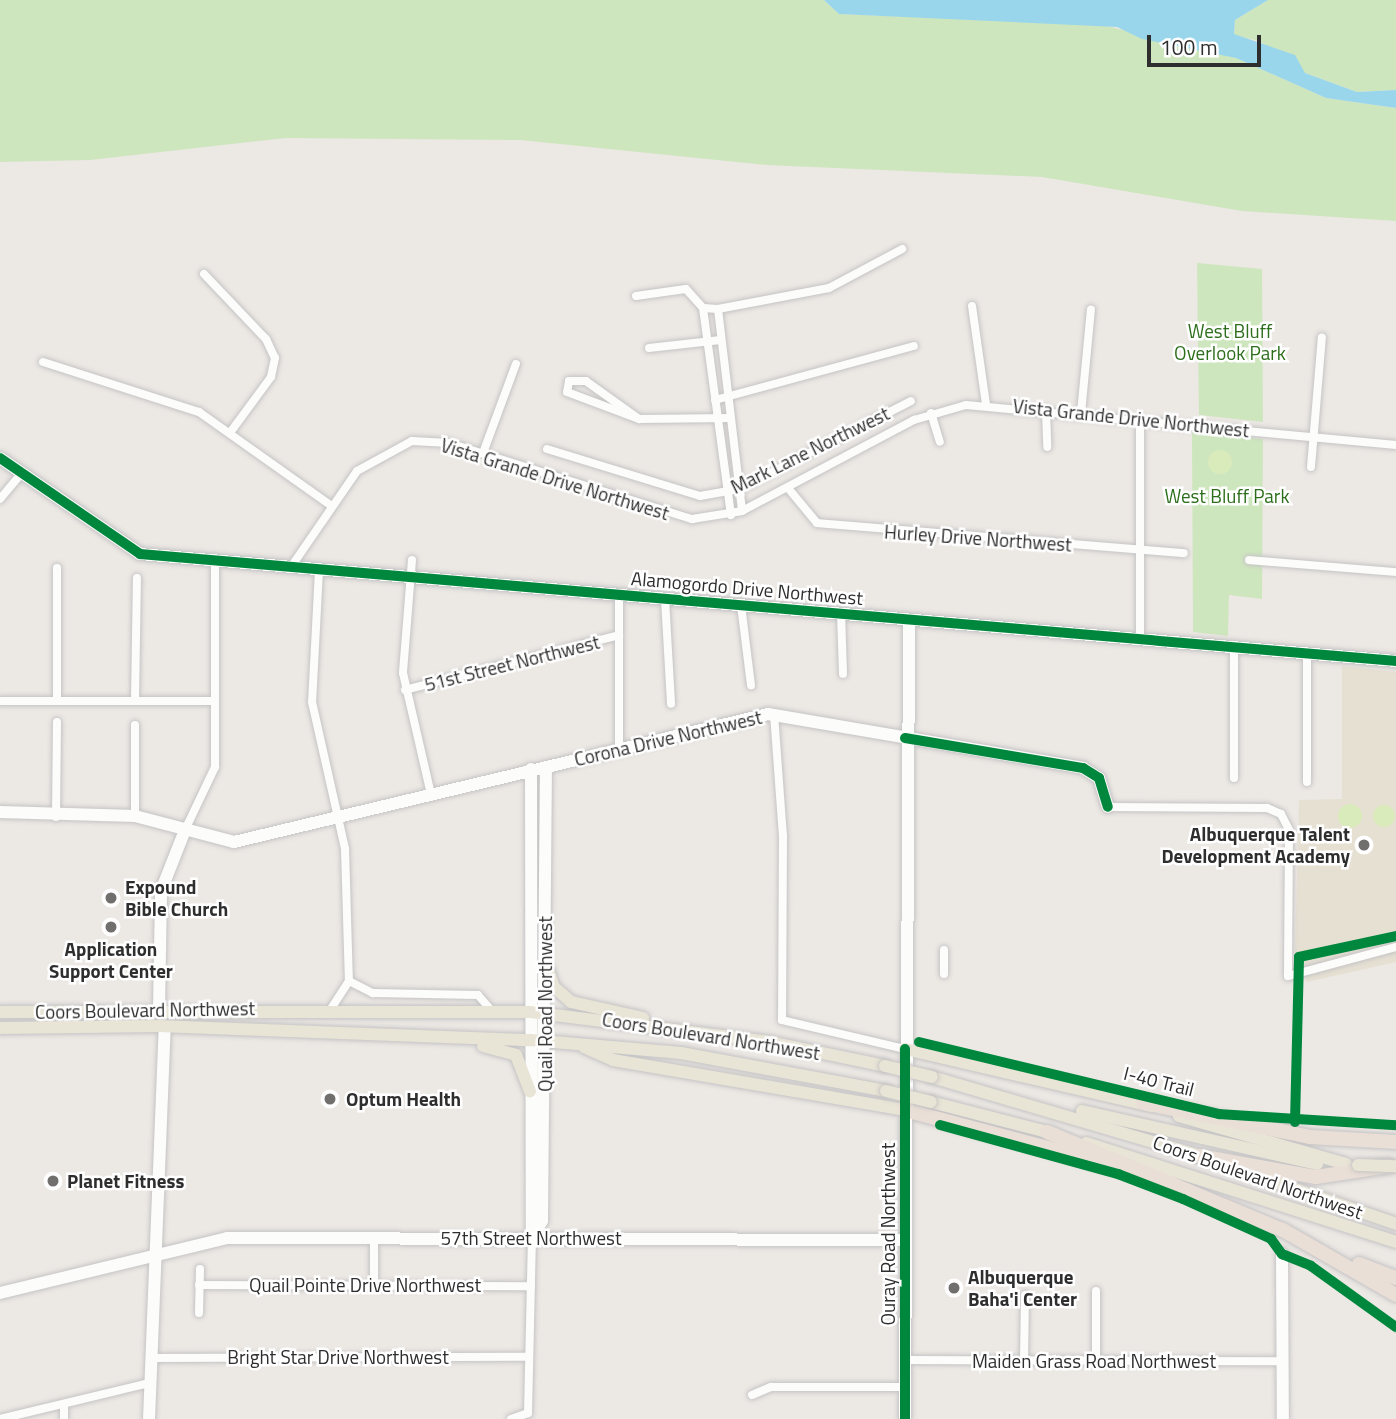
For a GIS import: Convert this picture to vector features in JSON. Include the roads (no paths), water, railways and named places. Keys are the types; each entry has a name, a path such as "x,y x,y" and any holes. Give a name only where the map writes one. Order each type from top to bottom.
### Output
{"highway":[{"path":"1143,1104 1310,1137 1396,1142"},
{"path":"905,1110 1190,1188"},
{"path":"1047,1132 1190,1188 1337,1257 1396,1278"},
{"path":"1199,1156 1316,1177 1396,1165"},
{"path":"1337,1257 1396,1295"}],"main road":[{"path":"547,967 554,987 571,1002 677,1028"},
{"path":"92,1027 148,1020 159,1009"},
{"name":"Coors Boulevard Northwest","path":"0,1012 159,1009 491,1010 547,1013 677,1028 885,1066 1016,1098 1199,1156 1396,1224"},
{"path":"164,1027 235,1009"},
{"name":"Coors Boulevard Northwest","path":"0,1028 164,1027 530,1040 734,1061 886,1091 1047,1132 1396,1242"},
{"path":"428,1037 511,1051 525,1070 530,1091"},
{"path":"574,1043 613,1060 905,1110"},
{"path":"905,1049 1143,1104 1352,1164"},
{"path":"1016,1098 1301,1162 1396,1165"}],"street":[{"path":"703,308 718,309 829,288 902,249"},
{"path":"204,274 267,339 275,358 271,376 232,430"},
{"path":"636,296 686,289 703,308 731,515"},
{"path":"972,306 986,404"},
{"path":"718,309 742,511"},
{"path":"1081,414 1091,309"},
{"path":"1311,467 1322,337"},
{"path":"649,348 722,340"},
{"path":"715,400 914,346"},
{"path":"43,362 156,395 232,430 332,506"},
{"path":"483,453 516,364"},
{"path":"639,419 576,376 567,392 639,419 731,418"},
{"name":"Mark Lane Northwest","path":"547,449 680,495 728,492 911,401"},
{"name":"Vista Grande Drive Northwest","path":"291,567 332,506 364,465 398,445 438,441 483,453 673,517 731,515 931,413 986,404 1314,439 1396,445"},
{"path":"1046,410 1047,446"},
{"path":"931,413 940,442"},
{"path":"1140,419 1140,639"},
{"path":"0,499 23,471 2,463"},
{"name":"Alamogordo Drive Northwest","path":"23,471 101,530 141,554 1396,661"},
{"name":"Hurley Drive Northwest","path":"788,488 802,512 817,523 1184,553"},
{"path":"159,1009 160,891 215,767 215,560"},
{"path":"412,560 405,690 431,794"},
{"path":"1249,560 1396,572"},
{"path":"57,568 57,701"},
{"path":"319,570 312,702 345,849 349,981 331,1009"},
{"path":"135,701 137,578"},
{"path":"619,596 619,748"},
{"path":"665,599 671,704"},
{"path":"741,605 751,685"},
{"path":"841,613 843,674"},
{"name":"Ouray Road Northwest","path":"905,1419 905,738 909,620"},
{"name":"51st Street Northwest","path":"405,690 620,635"},
{"path":"1234,646 1234,778"},
{"path":"1307,654 1307,782"},
{"path":"0,701 215,701"},
{"path":"774,714 781,766 782,978 779,1008 786,1024 905,1049"},
{"name":"Corona Drive Northwest","path":"0,812 56,817 135,816 234,842 619,748 774,714 1088,770 1101,783 1108,807 1267,808 1281,814 1289,830 1288,976 1396,947"},
{"path":"56,817 57,723"},
{"path":"135,725 135,816"},
{"path":"545,796 570,760"},
{"name":"Quail Road Northwest","path":"532,1238 542,1221 547,1013 546,766"},
{"name":"Quail Road Northwest","path":"511,1419 528,1413 527,1357 532,1238 531,769"},
{"path":"531,843 545,843"},
{"path":"944,950 944,974"},
{"path":"349,981 373,993 478,995 491,1010"},
{"path":"149,1419 150,1358 158,1254 164,1027"},
{"name":"57th Street Northwest","path":"0,1293 227,1238 906,1240"},
{"path":"374,1238 374,1285"},
{"path":"1282,1254 1283,1419"},
{"path":"199,1313 200,1269"},
{"name":"Quail Pointe Drive Northwest","path":"199,1284 531,1286"},
{"path":"1096,1291 1096,1361"},
{"path":"1024,1360 1025,1295"},
{"name":"Bright Star Drive Northwest","path":"150,1358 527,1357"},
{"name":"Maiden Grass Road Northwest","path":"905,1360 1283,1361"},
{"path":"0,1419 149,1383"},
{"path":"752,1395 771,1387 905,1387"},
{"path":"64,1405 64,1419"}],"water":[{"path":"824,0 1268,0 1235,20 1234,34 1295,55 1305,73 1357,92 1396,90 1396,108 1326,98 1236,58 1142,39 1117,27 839,14"}],"place":[{"name":"Albuquerque Talent Development Academy","path":"1364,845"},
{"name":"Expound Bible Church","path":"111,898"},
{"name":"Application Support Center","path":"111,927"},
{"name":"Optum Health","path":"330,1099"},
{"name":"Planet Fitness","path":"53,1181"},
{"name":"Albuquerque Baha'i Center","path":"954,1288"}],"park label":[{"name":"West Bluff Overlook Park","path":"1230,342"},
{"name":"West Bluff Park","path":"1227,496"}]}
